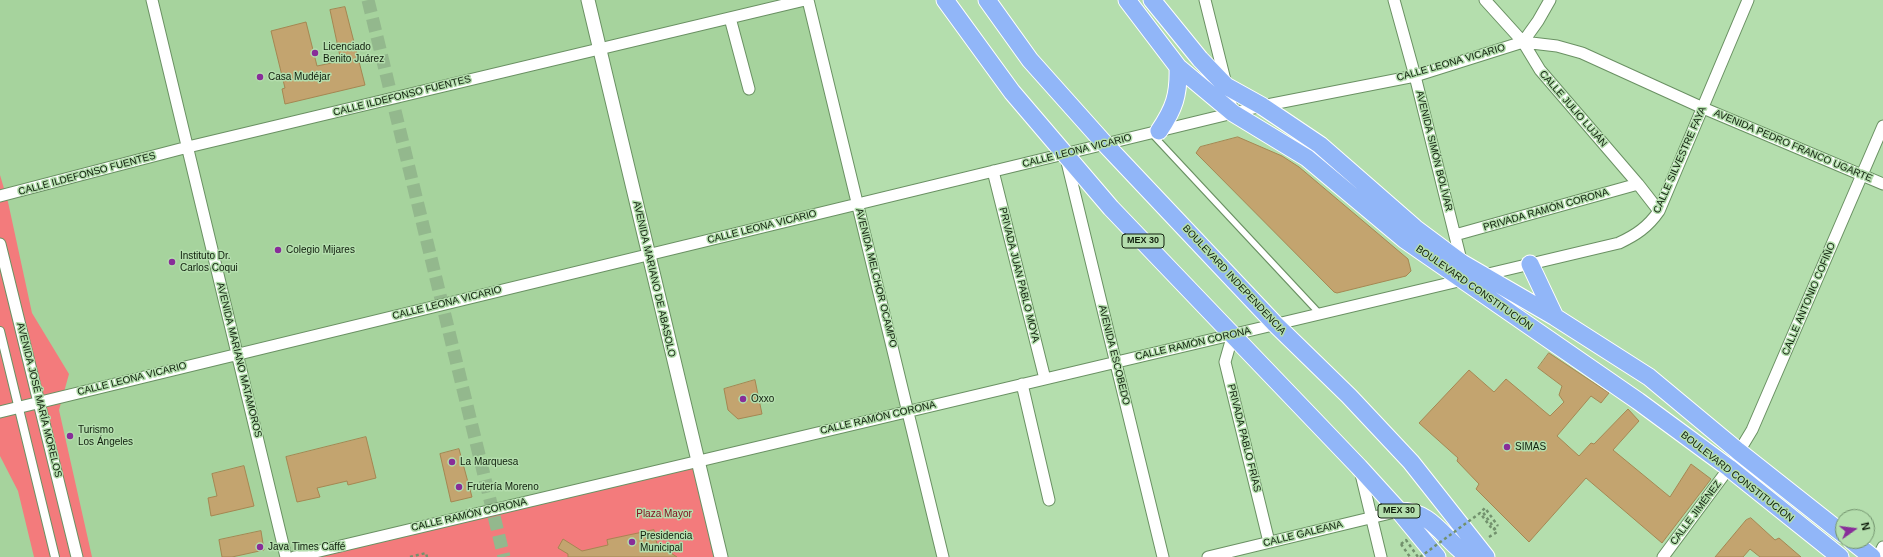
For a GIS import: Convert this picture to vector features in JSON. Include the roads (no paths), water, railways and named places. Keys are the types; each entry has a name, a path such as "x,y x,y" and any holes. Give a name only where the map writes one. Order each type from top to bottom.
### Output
{"main road":[{"name":"MEX 30","path":"945,0 1012,92 1111,208 1359,467 1437,557"},
{"name":"BOULEVARD INDEPENDENCIA","path":"987,0 1030,60 1105,144 1275,324 1349,396 1411,462 1479,554"},
{"name":"BOULEVARD CONSTITUCIÓN","path":"1127,0 1178,68 1233,113 1308,158 1405,240 1638,401 1729,468 1840,557"},
{"name":"BOULEVARD CONSTITUCIÓN","path":"1152,0 1200,59 1226,86 1262,106 1320,145 1416,228 1462,263 1481,276 1555,318 1649,377 1738,451 1835,528"},
{"path":"1155,132 1170,114 1176,99 1179,88 1178,68"},
{"path":"1530,264 1555,318"},
{"path":"1398,511 1411,511 1427,517 1479,554"},
{"path":"1862,549 1872,557"}],"street":[{"name":"AVENIDA MARIANO MATAMOROS","path":"152,0 286,557"},
{"name":"AVENIDA MARIANO DE ABASOLO","path":"588,0 721,557"},
{"name":"CALLE ILDEFONSO FUENTES","path":"0,196 188,147 805,0"},
{"name":"AVENIDA MELCHOR OCAMPO","path":"808,0 943,557"},
{"path":"1205,0 1233,113"},
{"name":"AVENIDA SIMÓN BOLÍVAR","path":"1394,0 1415,76 1462,263 1464,274 1462,280"},
{"name":"CALLE JULIO LUJÁN","path":"1485,0 1523,42 1540,70 1638,184 1659,212"},
{"path":"1523,42 1538,21 1550,0"},
{"name":"CALLE SILVESTRE FAYA","path":"1462,280 1619,243 1637,235 1651,223 1659,212 1748,0"},
{"path":"730,18 749,89"},
{"name":"CALLE LEONA VICARIO","path":"0,412 1262,106 1415,76 1523,42"},
{"name":"AVENIDA PEDRO FRANCO UGARTE","path":"1523,42 1556,46 1582,53 1703,108 1883,184"},
{"name":"CALLE ANTONIO COFIÑO","path":"1729,468 1752,430 1883,126"},
{"name":"AVENIDA ESCOBEDO","path":"1065,154 1162,557"},
{"name":"PRIVADA JUAN PABLO MOYA","path":"993,171 1044,379"},
{"name":"PRIVADA RAMÓN CORONA","path":"1455,235 1638,184"},
{"name":"AVENIDA JOSÉ MARÍA MORELOS","path":"0,244 77,557"},
{"name":"CALLE RAMÓN CORONA","path":"294,557 1462,280"},
{"path":"0,331 55,557"},
{"name":"PRIVADA PABLO FRÍAS","path":"1233,334 1225,362 1269,542"},
{"path":"1022,384 1049,500"},
{"path":"1359,467 1381,557"},
{"name":"CALLE JIMÉNEZ","path":"1663,557 1729,468"},
{"name":"CALLE GALEANA","path":"1208,557 1398,511"},
{"path":"1878,557 1883,547"}],"lane":[{"path":"1155,132 1320,314"}],"tunnel":[{"path":"368,0 504,557"}],"place":[{"name":"Licenciado Benito Juárez","path":"315,53"},
{"name":"Casa Mudéjar","path":"260,77"},
{"name":"Colegio Mijares","path":"278,250"},
{"name":"Instituto Dr. Carlos Coqui","path":"172,262"},
{"name":"Oxxo","path":"743,399"},
{"name":"Turismo Los Ángeles","path":"70,436"},
{"name":"SIMAS","path":"1507,447"},
{"name":"La Marquesa","path":"452,462"},
{"name":"Frutería Moreno","path":"459,487"},
{"name":"Presidencia Municipal","path":"632,542"},
{"name":"Java Times Caffé","path":"260,547"}],"park label":[{"name":"Plaza Mayor","path":"664,514"}]}
